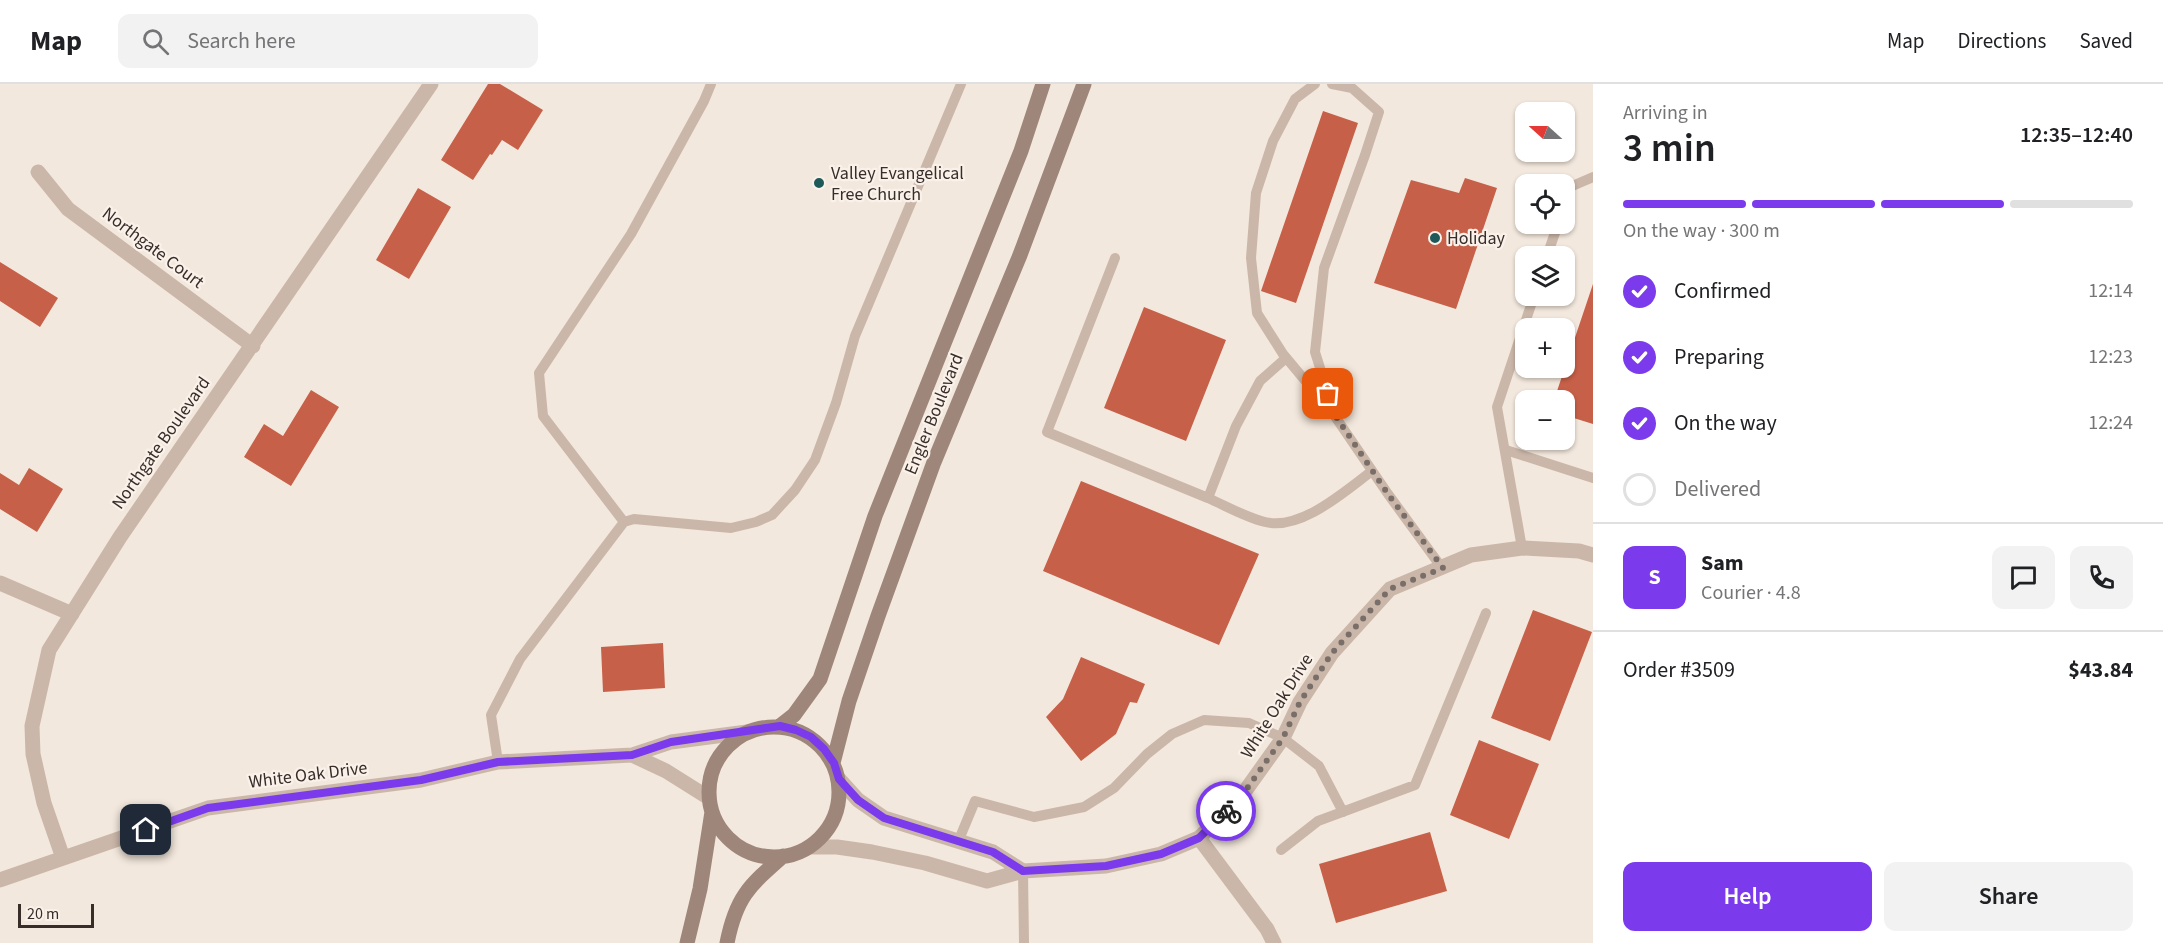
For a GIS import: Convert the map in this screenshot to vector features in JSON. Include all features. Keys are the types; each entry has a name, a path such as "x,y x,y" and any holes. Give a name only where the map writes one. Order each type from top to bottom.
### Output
{"main road":[{"name":"Engler Boulevard","path":"780,726 794,715 820,679 875,516 1021,151 1043,84"},
{"name":"Engler Boulevard","path":"834,763 849,701 930,473 1020,255 1084,84"},
{"path":"687,943 700,889 711,805 710,782 714,767 732,741 747,732 763,727 780,726 796,730 811,737 824,749 834,763 839,779 840,796 829,828 809,847 783,856 770,857 741,848 728,838 719,826 711,805"},
{"path":"727,943 730,926 752,882 783,856"}],"street":[{"name":"Northgate Boulevard","path":"63,858 44,803 33,754 32,726 49,650 120,537 431,84"},
{"name":"Northgate Court","path":"38,172 68,209 253,346"},
{"name":"White Oak Drive","path":"809,847 837,847 872,852 925,863 987,881 1023,871 1106,866 1161,854 1199,838 1243,794 1283,738 1300,702 1332,653 1390,589 1471,555 1522,549 1579,551 1593,555"},
{"path":"0,583 72,614"},
{"name":"White Oak Drive","path":"0,880 208,808 421,780 498,762 632,755 671,742 747,732"},
{"name":"White Oak Drive","path":"632,755 666,771 711,805"},
{"path":"839,779 858,800 884,818 993,852 1023,871"},
{"path":"1199,838 1267,929 1274,943"}],"lane":[{"path":"624,522 543,416 539,373 631,234 704,101 711,84"},
{"path":"498,762 491,715 520,659 624,522 634,519 731,528 756,522 772,515 795,490 815,460 836,403 855,336 961,84"},
{"path":"1315,84 1295,99 1273,141 1256,193 1251,258 1257,313 1287,358 1335,415 1372,471 1443,568"},
{"path":"1332,84 1352,88 1379,112 1324,268 1315,352 1335,415"},
{"path":"1575,185 1593,177"},
{"path":"1115,258 1047,432 1266,522 1290,522 1320,509 1372,471"},
{"path":"1522,549 1497,407 1531,306"},
{"path":"1208,498 1236,426 1260,381 1287,358"},
{"path":"1506,450 1593,478"},
{"path":"1281,850 1318,821 1415,786 1486,613"},
{"path":"958,842 975,801 1034,817 1084,807 1114,788 1147,754 1172,734 1204,720 1249,723 1283,738 1319,766 1342,812"},
{"path":"1023,871 1024,943"}],"building":[{"path":"488,84 500,84 543,110 518,150 502,140 473,180 441,160"},
{"path":"1323,111 1358,123 1296,303 1261,291"},
{"name":"Holiday","path":"1465,178 1497,188 1456,309 1374,283 1411,180 1459,193"},
{"path":"418,188 451,207 409,279 376,260"},
{"path":"0,262 58,298 40,327 0,301"},
{"path":"1593,284 1593,424 1575,418 1575,390 1557,390 1561,378 1575,378 1575,338"},
{"path":"1144,307 1226,340 1186,441 1104,408"},
{"path":"311,390 339,407 291,486 244,457 264,424 283,436"},
{"path":"29,468 63,489 37,532 0,509 0,473 19,485"},
{"path":"1081,481 1259,554 1219,645 1043,571"},
{"path":"1533,610 1592,632 1550,741 1491,718"},
{"path":"663,643 665,688 603,692 601,647"},
{"path":"1081,657 1145,684 1137,703 1130,702 1116,734 1081,761 1046,717 1063,699"},
{"path":"1479,740 1539,764 1509,839 1450,815"},
{"path":"1430,832 1447,891 1336,923 1319,864"}],"way so far":[{"path":"1226,811 1243,794 1283,738 1300,702 1332,653 1390,589 1443,568 1388,494 1335,415 1328,394"}],"place":[{"name":"Valley Evangelical Free Church","path":"819,183"},
{"name":"Holiday","path":"1435,238"}],"route":[{"path":"146,830 208,808 421,780 498,762 632,755 671,742 780,726 811,737 834,763 839,779 858,800 884,818 993,852 1023,871 1106,866 1161,854 1199,838 1226,811"}]}
